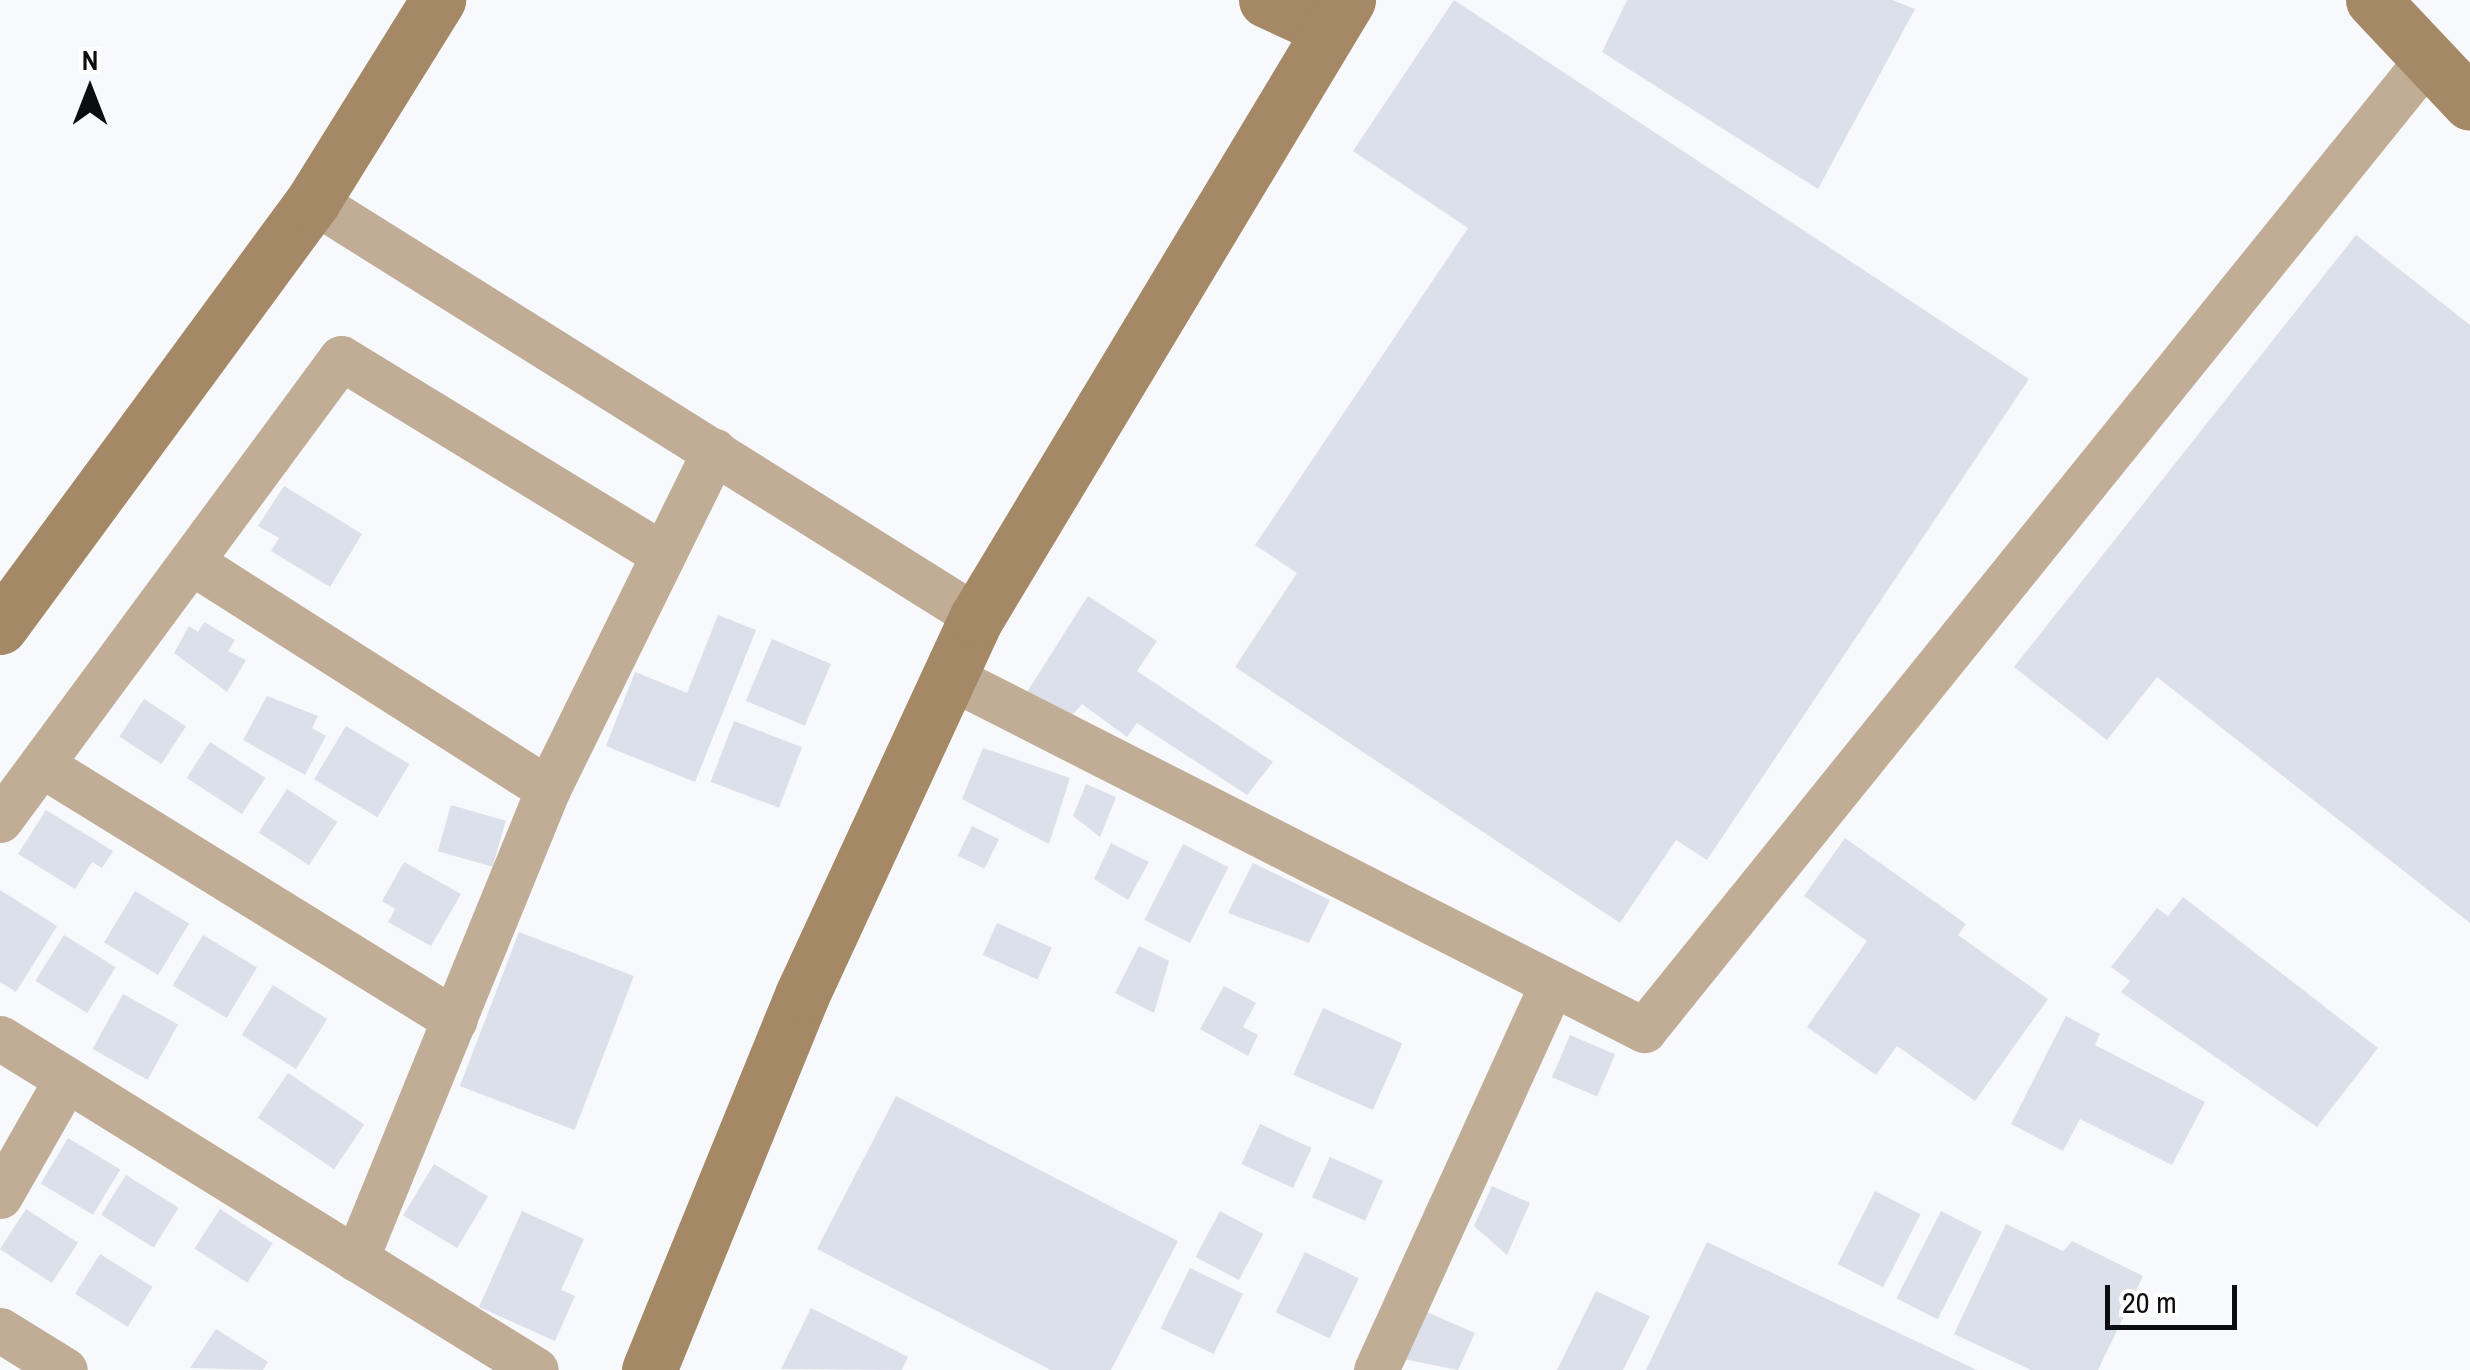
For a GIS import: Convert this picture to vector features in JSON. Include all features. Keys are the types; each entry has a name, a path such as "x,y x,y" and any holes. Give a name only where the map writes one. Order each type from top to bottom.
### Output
{"street":[{"path":"0,627 313,201 438,0"},
{"path":"649,1370 802,995 978,617 1339,15 1266,0"},
{"path":"2372,0 2470,102"},
{"path":"950,677 1644,1030 2428,58"},
{"path":"313,201 978,617"},
{"path":"0,820 196,565 341,358 662,554"},
{"path":"356,1260 548,788 714,451"},
{"path":"196,565 548,788"},
{"path":"42,765 455,1020"},
{"path":"1376,1370 1551,986"},
{"path":"0,1038 356,1260 510,1363"},
{"path":"0,1196 66,1080"},
{"path":"0,1330 65,1370"}],"building":[{"path":"1454,0 2029,379 1707,860 1676,840 1620,923 1235,667 1297,573 1255,545 1468,228 1353,151"},
{"path":"1627,0 1892,0 1915,9 1818,189 1602,52"},
{"path":"2356,235 2470,325 2470,923 2157,677 2107,740 2014,667"},
{"path":"284,486 362,534 330,587 271,551 279,538 258,526"},
{"path":"1088,596 1157,641 1137,671 1273,762 1247,795 1137,723 1127,737 1082,704 1068,720 1027,692"},
{"path":"718,615 756,630 695,782 606,746 635,672 687,693"},
{"path":"204,622 235,640 228,651 246,660 227,692 174,653 189,626 198,632"},
{"path":"772,639 831,664 805,726 746,701"},
{"path":"267,696 318,716 312,728 326,736 305,775 243,740"},
{"path":"144,699 186,726 161,764 119,737"},
{"path":"734,721 802,747 779,808 711,782"},
{"path":"346,726 409,764 377,817 314,779"},
{"path":"210,742 265,778 242,814 187,778"},
{"path":"983,748 1070,778 1049,844 962,799"},
{"path":"1086,784 1116,797 1100,837 1073,816"},
{"path":"287,789 337,822 309,865 259,833"},
{"path":"451,805 506,821 493,867 438,851"},
{"path":"46,810 113,851 102,868 92,862 75,889 18,854"},
{"path":"972,826 999,839 984,869 958,856"},
{"path":"1845,838 1966,924 1958,935 2048,999 1975,1101 1897,1046 1876,1075 1807,1027 1867,941 1804,896"},
{"path":"1111,843 1149,862 1128,900 1094,879"},
{"path":"1183,844 1228,867 1190,943 1144,920"},
{"path":"404,862 461,894 431,946 388,922 395,909 382,901"},
{"path":"1253,863 1330,900 1309,943 1228,913"},
{"path":"0,890 57,926 16,992 0,982"},
{"path":"135,891 189,923 158,975 104,942"},
{"path":"2183,897 2378,1048 2317,1127 2121,992 2130,981 2111,967 2157,908 2168,916"},
{"path":"997,923 1052,947 1038,979 983,955"},
{"path":"519,932 634,976 575,1130 460,1086"},
{"path":"64,935 116,967 87,1013 35,981"},
{"path":"203,935 257,967 227,1018 173,986"},
{"path":"1139,946 1169,961 1154,1013 1115,993"},
{"path":"273,985 327,1019 296,1069 242,1035"},
{"path":"1224,986 1256,1003 1243,1027 1258,1035 1248,1056 1200,1029"},
{"path":"123,994 178,1025 148,1080 92,1049"},
{"path":"1323,1008 1402,1043 1373,1110 1293,1075"},
{"path":"2066,1016 2100,1034 2095,1045 2205,1102 2172,1165 2080,1119 2063,1151 2011,1124"},
{"path":"1570,1035 1615,1054 1597,1096 1552,1077"},
{"path":"288,1073 364,1124 334,1169 258,1118"},
{"path":"896,1096 1178,1241 1111,1370 1051,1370 817,1249"},
{"path":"1260,1124 1312,1148 1293,1188 1241,1164"},
{"path":"68,1138 120,1169 93,1215 41,1183"},
{"path":"1330,1157 1383,1181 1365,1221 1312,1197"},
{"path":"434,1164 488,1196 457,1248 403,1215"},
{"path":"126,1175 179,1208 154,1248 101,1215"},
{"path":"1492,1186 1530,1203 1507,1255 1474,1226"},
{"path":"1875,1191 1920,1214 1883,1287 1838,1264"},
{"path":"26,1209 78,1243 52,1283 0,1249"},
{"path":"220,1209 273,1243 247,1283 194,1248"},
{"path":"522,1211 584,1239 561,1290 575,1296 555,1341 479,1307"},
{"path":"1220,1211 1263,1234 1239,1280 1196,1257"},
{"path":"1941,1211 1982,1232 1937,1319 1897,1298"},
{"path":"2006,1224 2063,1251 2072,1241 2143,1276 2098,1370 2031,1370 1954,1334"},
{"path":"1707,1242 1977,1370 1646,1370"},
{"path":"1305,1252 1359,1278 1330,1339 1276,1312"},
{"path":"100,1254 153,1287 128,1327 75,1294"},
{"path":"1190,1268 1243,1294 1214,1354 1161,1328"},
{"path":"1596,1291 1650,1316 1623,1370 1557,1370"},
{"path":"811,1308 908,1357 902,1370 781,1369"},
{"path":"1420,1309 1475,1333 1458,1370 1398,1358"},
{"path":"216,1329 268,1362 263,1370 190,1368"}]}
